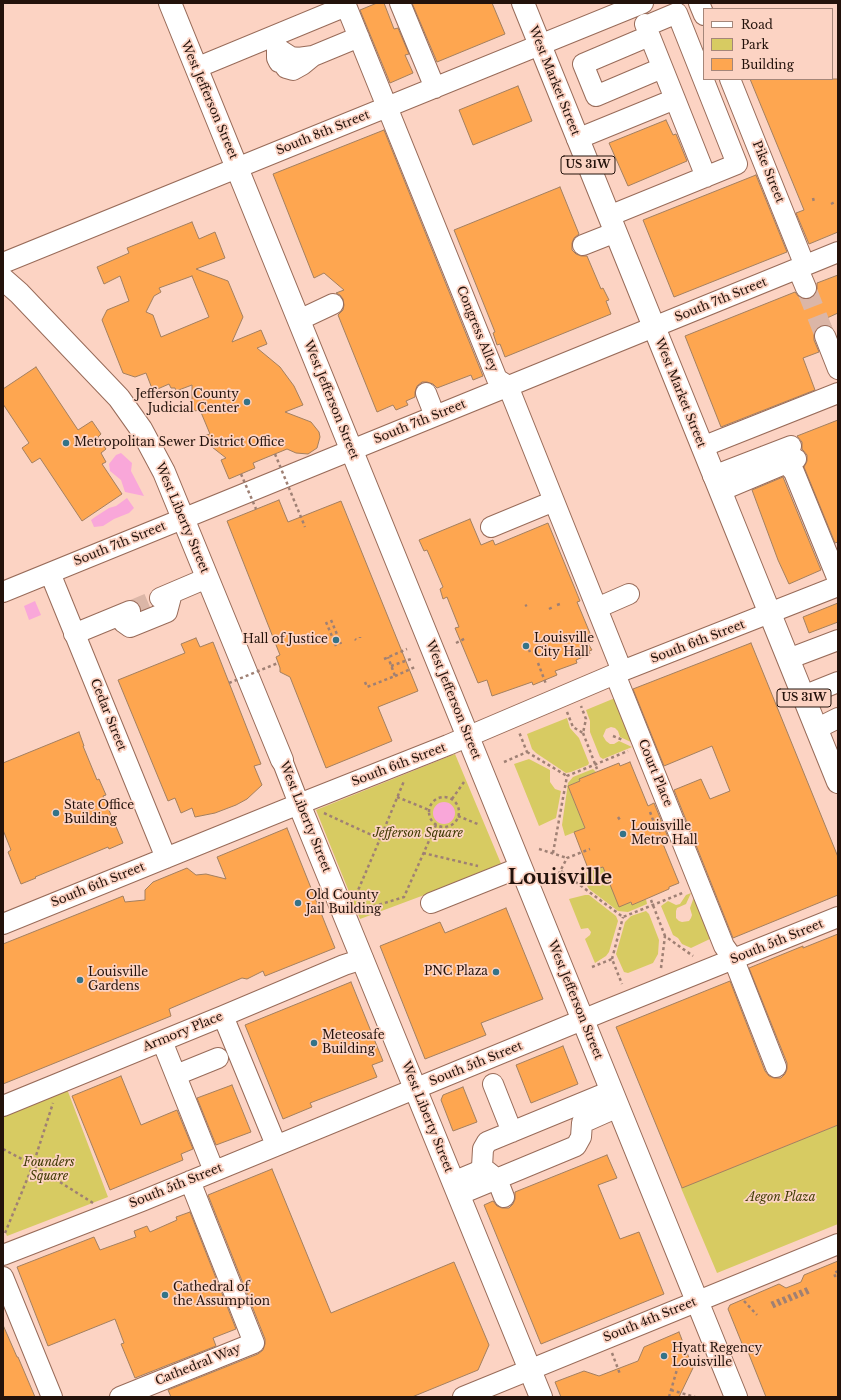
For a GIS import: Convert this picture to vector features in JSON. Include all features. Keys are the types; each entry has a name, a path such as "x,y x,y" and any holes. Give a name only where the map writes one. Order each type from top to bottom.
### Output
{"main road":[{"name":"West Jefferson Street","path":"170,3 736,1397"},
{"name":"West Market Street","path":"523,3 653,328 838,782"},
{"name":"West Liberty Street","path":"3,279 119,398 141,428 164,472 282,760"},
{"name":"West Liberty Street","path":"300,804 541,1397"}],"street":[{"path":"400,3 435,88"},
{"path":"699,3 703,13"},
{"path":"196,68 279,53 346,4"},
{"name":"Congress Alley","path":"346,4 497,379 508,386 595,603 619,673"},
{"path":"640,4 648,31 662,68 706,177"},
{"name":"South 8th Street","path":"3,263 540,45 608,10 640,4"},
{"path":"662,68 596,96 583,64 648,31 677,12 703,78"},
{"path":"279,53 293,70 313,56 359,37"},
{"path":"583,245 612,224 706,177 737,164 704,80"},
{"name":"Pike Street","path":"730,80 801,267 806,288"},
{"path":"578,138 675,99"},
{"name":"South 7th Street","path":"3,592 838,252"},
{"path":"299,320 334,304"},
{"path":"825,336 838,369"},
{"path":"426,393 435,416"},
{"path":"702,447 838,393"},
{"path":"717,483 765,456 777,456 782,458 791,456"},
{"path":"717,483 791,456"},
{"path":"791,456 794,472 838,580"},
{"path":"491,527 554,501"},
{"name":"Cedar Street","path":"50,573 166,858"},
{"path":"74,634 125,614 130,627 167,612 160,598 207,578"},
{"name":"South 6th Street","path":"3,924 468,737 619,673 838,586"},
{"path":"595,603 627,590"},
{"path":"788,660 838,640"},
{"name":"Court Place","path":"619,673 643,744 724,946 734,960"},
{"path":"803,696 838,682"},
{"path":"816,729 838,718"},
{"name":"West Liberty Street","path":"282,760 300,804"},
{"path":"431,903 521,867"},
{"name":"South 5th Street","path":"3,1255 190,1181 582,1020 838,917"},
{"name":"Armory Place","path":"3,1106 344,965 363,959"},
{"path":"734,960 776,1067"},
{"path":"223,1016 276,1146"},
{"path":"162,1041 214,1171"},
{"path":"176,1075 218,1058"},
{"path":"493,1084 512,1132"},
{"path":"494,1181 483,1148 487,1142 566,1109 615,1099"},
{"path":"494,1181 576,1146 581,1137 582,1123 615,1099"},
{"path":"566,1109 582,1123"},
{"path":"456,1188 477,1172 494,1181"},
{"name":"Cathedral Way","path":"120,1397 254,1342 190,1181"},
{"name":"South 4th Street","path":"463,1397 838,1244"},
{"path":"3,1277 43,1390"}],"path":[{"path":"813,198 814,202"},
{"path":"831,204 835,202"},
{"path":"275,454 305,527"},
{"path":"241,474 256,509"},
{"path":"549,609 553,607"},
{"path":"340,640 332,620 341,644"},
{"path":"327,624 336,647"},
{"path":"456,643 466,638"},
{"path":"384,659 407,649"},
{"path":"388,657 395,676"},
{"path":"391,666 411,659"},
{"path":"229,683 278,663"},
{"path":"538,663 546,684"},
{"path":"365,682 367,687 415,667"},
{"path":"382,675 384,680"},
{"path":"378,677 380,682"},
{"path":"369,681 371,685"},
{"path":"581,706 586,720 583,733 597,769"},
{"path":"566,711 572,727 583,733"},
{"path":"518,731 527,752 567,776"},
{"path":"567,776 643,744"},
{"path":"504,762 527,752"},
{"path":"553,853 567,776"},
{"path":"356,895 405,778"},
{"path":"452,800 464,782"},
{"path":"397,797 429,810"},
{"path":"438,798 447,798 452,800 458,807 458,816 456,820 449,826 440,827 436,825 430,818 430,805 438,798"},
{"path":"324,812 380,839"},
{"path":"458,816 480,825"},
{"path":"362,910 404,897 436,825"},
{"path":"539,849 567,858 590,849"},
{"path":"423,853 483,868"},
{"path":"554,885 567,858"},
{"path":"561,871 623,917"},
{"path":"623,917 700,886"},
{"path":"651,900 665,936 661,968"},
{"path":"622,984 612,959 623,917"},
{"path":"665,936 693,956"},
{"path":"592,967 612,959"},
{"path":"5,1233 33,1166 59,1083"},
{"path":"3,1149 110,1213"},
{"path":"838,1271 834,1273 835,1276 838,1274"},
{"path":"772,1305 809,1290"},
{"path":"742,1297 757,1315"},
{"path":"611,1351 620,1374"},
{"path":"669,1397 678,1366"},
{"path":"671,1390 695,1397"}],"green space":[{"path":"615,698 633,743 620,737 615,728 611,727 606,729 603,736 610,744 614,744 619,741 632,747 603,759 600,757 590,732 590,721 586,710"},
{"path":"567,718 570,728 579,738 589,763 588,765 566,773 532,749 527,734"},
{"name":"Jefferson Square","path":"455,754 502,866 360,919 316,810"},
{"path":"529,759 550,770 550,782 555,789 561,791 556,818 539,826 514,764"},
{"path":"593,769 596,772 579,779 580,781 568,786 585,828 565,836 562,825 568,783 573,777"},
{"path":"603,867 632,905 646,899 647,904 628,912 618,911 589,889 580,874"},
{"path":"691,893 686,904 677,908 676,918 682,922 689,921 692,915 690,908 695,894 712,938 691,948 682,944 678,938 673,935 661,906 668,901 676,905 680,904 686,895"},
{"path":"589,895 616,916 618,921 609,952 606,956 595,963 585,939 591,932 588,928 581,929 569,899"},
{"path":"646,911 649,914 659,940 658,954 653,963 628,973 624,972 616,954 625,922 631,916"},
{"name":"Founders Square","path":"67,1089 108,1197 7,1236 3,1227 3,1114"},
{"name":"Aegon Plaza","path":"838,1125 838,1224 717,1273 681,1188"}],"shaded area":[{"path":"121,453 132,463 131,471 144,496 125,492 121,480 110,471 109,464 116,455"},
{"path":"127,498 134,508 129,513 114,519 103,526 94,527 91,520"},
{"path":"35,601 41,615 29,620 24,606"},
{"path":"444,802 452,805 455,813 452,821 444,824 436,821 433,813 436,805"}],"building":[{"path":"377,3 384,3 394,29 398,28 409,54 405,55 413,73 390,83 360,10"},
{"path":"412,3 492,3 505,34 437,62"},
{"path":"838,79 838,232 809,244 796,213 804,210 750,80"},
{"path":"518,86 532,121 473,145 459,110"},
{"path":"666,120 673,135 676,134 687,161 628,186 609,143"},
{"path":"384,130 483,376 473,380 471,375 437,388 433,384 422,382 417,386 415,397 406,401 408,405 396,410 393,405 377,412 338,315 343,310 344,305 343,299 336,293 344,290 324,273 314,278 273,174"},
{"path":"756,175 787,252 674,297 643,220"},
{"path":"560,187 579,234 574,238 572,250 581,256 587,256 601,289 603,288 609,300 606,301 611,314 505,357 500,344 497,345 493,333 495,332 454,230"},
{"path":"192,222 199,239 215,232 225,258 196,269 228,281 243,317 232,342 261,330 267,344 257,348 280,367 294,386 303,405 285,412 311,422 319,432 320,437 317,448 308,454 296,453 287,449 253,463 255,468 229,479 221,460 226,458 212,447 204,436 210,434 200,410 194,411 192,385 176,391 175,388 171,388 169,384 153,391 146,373 135,377 123,373 102,320 107,310 129,301 120,276 104,284 97,267 129,253 127,248","holes":["192,276 209,317 161,337 153,315 146,312 154,296 161,292 159,288"]},
{"path":"838,275 838,313 827,318 831,326 821,325 816,329 814,340 819,352 803,358 815,390 721,427 685,336 795,292 799,297 810,299 815,295 817,283"},
{"name":"Metropolitan Sewer District Office","path":"36,367 78,430 92,421 101,434 98,437 106,449 101,453 106,462 102,464 122,494 82,521 40,458 32,463 22,448 29,443 3,404 3,389"},
{"path":"838,420 838,542 835,543 804,467 807,461 807,455 802,449 802,442 797,436"},
{"path":"783,477 821,570 789,584 778,560 752,490"},
{"name":"Hall of Justice","path":"279,500 288,522 341,501 418,691 378,707 392,741 326,768 290,677 280,672 276,657 280,655 227,521"},
{"path":"470,519 481,545 493,540 495,545 548,523 580,601 577,602 592,638 586,640 592,650 589,651 590,654 576,660 577,663 555,671 557,675 533,685 532,682 492,696 487,680 478,683 455,628 459,627 447,597 443,599 440,589 443,587 427,550 424,551 419,540"},
{"path":"838,603 838,622 809,633 803,617"},
{"path":"196,638 200,647 213,642 261,764 254,766 262,785 247,799 236,805 215,813 195,817 192,808 181,813 175,798 168,801 118,680 185,653 181,644"},
{"path":"751,643 838,857 838,895 733,938 674,790 701,779 710,799 730,791 712,746 664,766 633,689"},
{"name":"State Office Building","path":"79,732 97,780 99,779 106,795 103,796 123,843 109,849 108,847 21,884 8,852 11,850 3,830 3,763"},
{"name":"Louisville Metro Hall","path":"630,762 648,806 654,803 668,837 661,839 679,883 632,905 631,902 619,907 603,867 589,871 574,832 585,828 568,786 580,781 579,779 619,763 620,766"},
{"path":"287,828 335,948 265,976 263,971 247,979 242,978 169,1009 171,1016 3,1084 3,944 123,896 125,902 145,900 145,890 153,882 187,868 196,875 206,874 226,879 217,857"},
{"path":"506,908 543,999 481,1023 486,1035 425,1059 380,946 440,922 445,933"},
{"path":"838,934 838,1125 682,1188 616,1027 730,981 765,1071 769,1076 781,1078 787,1069 787,1063 749,968 803,946 803,948"},
{"name":"Meteosafe Building","path":"351,982 383,1061 372,1065 377,1077 310,1103 312,1107 283,1119 245,1025"},
{"path":"563,1046 578,1084 531,1103 516,1065"},
{"path":"121,1076 141,1125 177,1110 193,1149 181,1154 183,1160 110,1190 72,1096"},
{"path":"232,1085 251,1132 216,1145 197,1098"},
{"path":"463,1087 477,1122 453,1131 441,1100 443,1095"},
{"path":"607,1155 617,1178 598,1185 620,1239 639,1232 664,1294 541,1344 484,1205 493,1201 497,1206 509,1208 515,1199 515,1192"},
{"path":"272,1169 331,1313 454,1262 489,1345 478,1370 412,1397 171,1397 168,1390 258,1354 263,1350 265,1339 208,1195"},
{"path":"190,1212 236,1329 213,1338 216,1346 135,1378 121,1344 124,1343 115,1319 48,1346 17,1267 94,1237 100,1250 136,1237 134,1231 147,1226 150,1232 177,1220 176,1217"},
{"path":"838,1261 838,1397 766,1397 746,1347 743,1346 728,1309 730,1305 779,1284 786,1288 801,1282 804,1275"},
{"path":"3,1325 18,1357 35,1397 3,1397"},
{"name":"Hyatt Regency Louisville","path":"679,1332 693,1368 679,1397 561,1397 555,1382 584,1371 599,1376 638,1361 644,1347"}],"tunnel":[{"path":"806,288 825,336"},
{"path":"130,611 156,600"}],"place":[{"name":"Jefferson County Judicial Center","path":"247,402"},
{"name":"Metropolitan Sewer District Office","path":"66,443"},
{"name":"Hall of Justice","path":"336,640"},
{"name":"Louisville City Hall","path":"526,646"},
{"name":"State Office Building","path":"56,813"},
{"name":"Louisville Metro Hall","path":"623,834"},
{"name":"Old County Jail Building","path":"298,903"},
{"name":"PNC Plaza","path":"496,972"},
{"name":"Louisville Gardens","path":"80,980"},
{"name":"Meteosafe Building","path":"314,1043"},
{"name":"Cathedral of the Assumption","path":"165,1295"},
{"name":"Hyatt Regency Louisville","path":"664,1356"}],"district":[{"name":"Louisville","path":"560,878"}]}
